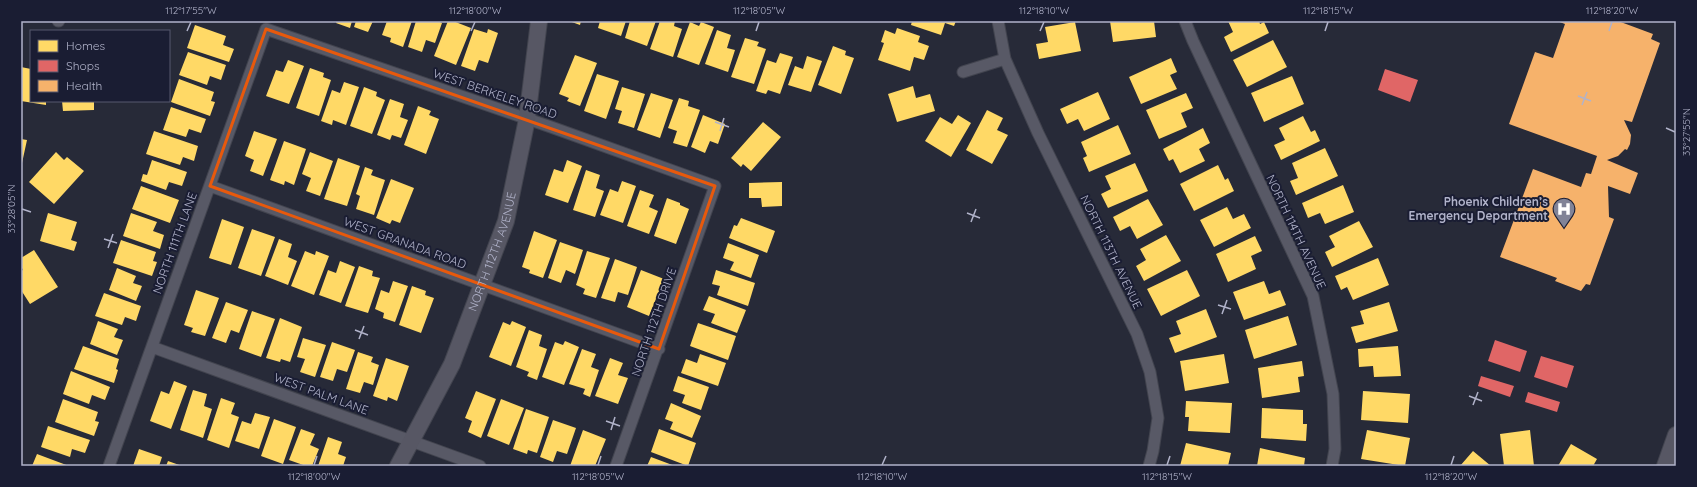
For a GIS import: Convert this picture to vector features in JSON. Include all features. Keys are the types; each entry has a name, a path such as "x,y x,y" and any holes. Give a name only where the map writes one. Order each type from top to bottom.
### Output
{"street":[{"name":"NORTH 112TH AVENUE","path":"398,466 452,364 506,221 527,119 539,21"},
{"name":"NORTH 113TH AVENUE","path":"998,21 1005,59 1038,133 1137,334 1150,372 1158,418 1149,466"},
{"name":"NORTH 114TH AVENUE","path":"1186,21 1193,41 1313,296 1333,394 1335,449 1332,466"},
{"name":"WEST BERKELEY ROAD","path":"266,29 715,186"},
{"name":"NORTH 111TH LANE","path":"109,466 266,29"},
{"path":"963,72 1005,59"},
{"name":"WEST GRANADA ROAD","path":"210,186 659,350"},
{"name":"NORTH 112TH DRIVE","path":"616,466 659,350 715,186"},
{"name":"WEST PALM LANE","path":"152,347 480,466"},
{"path":"1664,466 1676,435"}],"highlighted area":[{"path":"266,29 715,186 659,349 210,186"}],"building: Homes":[{"path":"337,21 352,21 350,28 336,23"},
{"path":"356,21 373,21 368,32 354,27"},
{"path":"387,21 412,21 403,47 390,42 391,38 382,35"},
{"path":"416,21 437,21 442,23 435,43 426,40 422,52 408,47"},
{"path":"448,21 453,21 471,28 456,65 434,56"},
{"path":"569,21 581,21 580,25"},
{"path":"600,21 626,21 621,36 598,28"},
{"path":"630,21 656,21 647,46 625,38"},
{"path":"660,21 675,21 674,26 682,29 673,57 650,49"},
{"path":"912,21 956,21 954,26 945,23 941,35 911,25"},
{"path":"1110,21 1154,21 1156,37 1113,42"},
{"path":"1228,21 1259,21 1260,24 1264,22 1269,33 1231,52 1224,37 1233,32"},
{"path":"690,22 699,26 701,22 714,27 699,65 677,57"},
{"path":"1075,22 1081,51 1039,59 1036,44 1048,42 1045,27"},
{"path":"195,25 226,36 223,45 234,49 229,62 187,48"},
{"path":"897,28 920,36 918,42 929,46 924,60 914,57 910,71 878,60 884,43 881,42 885,30 895,34"},
{"path":"474,29 487,33 488,29 498,33 488,63 479,60 475,71 461,66"},
{"path":"717,30 731,35 727,48 735,50 728,72 705,64"},
{"path":"745,38 759,42 757,46 766,49 754,84 731,77"},
{"path":"1273,40 1287,67 1247,87 1233,60"},
{"path":"833,46 846,51 845,55 854,58 841,94 818,85"},
{"path":"188,52 226,65 221,80 210,76 207,85 179,75"},
{"path":"780,53 793,57 780,94 768,90 766,94 756,91 767,60 776,63"},
{"path":"575,55 597,63 580,106 567,101 569,98 559,94"},
{"path":"807,56 822,61 811,92 788,85 795,66 803,69"},
{"path":"1171,58 1177,72 1170,75 1177,89 1141,104 1129,77"},
{"path":"288,60 304,66 289,104 266,96 276,70 283,72"},
{"path":"21,67 30,69 30,102 46,102 46,105 21,101"},
{"path":"310,68 324,73 323,77 331,80 319,116 296,108"},
{"path":"597,74 619,81 606,119 584,111"},
{"path":"1292,76 1304,104 1264,122 1251,93"},
{"path":"179,79 214,92 211,101 215,102 210,116 171,102"},
{"path":"344,82 359,87 346,125 333,120 332,125 321,121 332,90 340,93"},
{"path":"913,86 916,98 930,94 935,111 897,122 888,94"},
{"path":"364,87 377,92 376,96 385,100 372,134 350,126"},
{"path":"622,87 645,94 634,128 618,123 622,111 615,109"},
{"path":"1098,92 1110,119 1084,131 1078,119 1067,124 1060,109"},
{"path":"651,93 673,100 660,138 637,130"},
{"path":"1186,93 1193,108 1181,113 1187,127 1159,139 1146,110"},
{"path":"679,98 689,101 688,106 700,110 687,147 673,143 677,131 668,128"},
{"path":"390,99 404,104 400,117 408,120 401,138 392,135 390,140 377,135"},
{"path":"62,102 94,102 94,110 63,111"},
{"path":"418,106 431,111 429,115 439,119 426,154 404,145"},
{"path":"171,107 206,119 201,133 189,129 186,137 163,130"},
{"path":"987,110 1003,118 997,130 1008,135 992,164 966,150"},
{"path":"703,115 725,124 718,144 710,141 705,153 691,147"},
{"path":"958,115 971,123 951,157 925,141 940,117 952,124"},
{"path":"1303,116 1311,132 1315,130 1320,141 1281,160 1274,145 1285,140 1279,128"},
{"path":"763,122 781,137 751,171 743,164 741,167 731,158"},
{"path":"1118,125 1131,154 1089,172 1083,158 1087,156 1081,142"},
{"path":"1203,128 1210,143 1199,149 1205,161 1180,173 1173,159 1169,161 1163,149"},
{"path":"154,131 198,146 194,161 183,157 180,165 146,154"},
{"path":"254,131 277,139 263,176 250,171 254,160 245,156"},
{"path":"21,139 27,140 22,163 21,162"},
{"path":"284,141 306,149 294,185 285,181 284,185 270,180"},
{"path":"1325,148 1338,176 1296,195 1290,181 1298,178 1292,163"},
{"path":"56,152 64,160 67,157 84,171 54,204 29,182"},
{"path":"310,152 333,161 320,196 306,191 311,178 302,174"},
{"path":"338,158 360,166 347,206 324,199"},
{"path":"152,160 187,172 182,186 169,182 166,190 141,181 143,174 147,175"},
{"path":"567,160 582,166 568,203 545,195 554,169 563,172"},
{"path":"1135,163 1148,191 1108,208 1101,194 1111,189 1105,176"},
{"path":"1218,165 1225,180 1228,178 1234,191 1194,211 1180,184"},
{"path":"365,167 373,170 371,175 385,180 374,215 356,209 360,196 356,194"},
{"path":"586,170 600,175 596,188 604,191 595,217 573,210"},
{"path":"391,179 414,188 400,223 392,220 390,224 376,218"},
{"path":"622,181 636,186 623,223 600,215 610,189 618,192"},
{"path":"782,182 782,206 762,207 761,198 749,198 749,183"},
{"path":"1343,185 1354,212 1325,224 1320,213 1308,218 1302,203"},
{"path":"141,186 179,200 170,223 132,209"},
{"path":"640,190 654,195 649,207 658,211 649,234 627,226"},
{"path":"667,198 680,203 680,205 689,209 676,244 654,236"},
{"path":"1148,199 1163,225 1137,239 1130,226 1120,231 1113,217"},
{"path":"1227,207 1233,219 1244,214 1251,228 1214,247 1200,220"},
{"path":"48,213 77,222 71,240 77,242 74,251 40,241"},
{"path":"131,213 157,222 153,231 164,235 160,249 123,236"},
{"path":"741,218 775,231 767,253 729,238 734,225 737,226"},
{"path":"222,219 244,227 231,265 209,258"},
{"path":"1359,221 1373,247 1332,267 1325,252 1335,247 1329,236"},
{"path":"252,229 275,237 261,276 238,268"},
{"path":"534,231 557,240 543,278 529,273 530,270 522,267"},
{"path":"1166,235 1181,261 1144,281 1136,266 1146,260 1140,249"},
{"path":"1255,236 1262,251 1251,256 1256,269 1228,282 1216,254"},
{"path":"279,239 292,244 288,257 297,261 288,285 265,276"},
{"path":"121,240 156,252 153,261 157,262 152,276 113,263"},
{"path":"560,242 583,250 575,274 566,270 561,283 548,278"},
{"path":"728,243 759,255 751,278 730,270 734,262 723,258"},
{"path":"34,250 58,287 30,304 21,290 21,271 23,270 21,266 21,258"},
{"path":"305,251 315,255 316,251 329,256 314,295 291,286"},
{"path":"587,251 610,258 596,298 583,294 585,289 576,285"},
{"path":"1378,258 1389,285 1353,300 1347,287 1341,290 1335,276"},
{"path":"615,259 637,267 628,295 618,292 615,302 601,298"},
{"path":"340,261 355,267 341,303 319,295 328,270 336,273"},
{"path":"359,266 373,271 372,276 380,278 368,313 345,306"},
{"path":"117,268 136,276 133,283 142,286 136,301 109,290"},
{"path":"641,270 664,279 649,316 627,307"},
{"path":"716,270 755,283 748,306 717,295 720,286 712,284"},
{"path":"1187,270 1200,296 1161,316 1147,289"},
{"path":"393,281 408,286 395,322 383,318 384,313 375,309 381,290 389,293"},
{"path":"1264,281 1269,294 1280,290 1286,305 1244,320 1233,292"},
{"path":"412,286 426,291 425,295 434,298 421,333 399,325"},
{"path":"196,290 219,298 205,336 191,332 193,328 184,325"},
{"path":"104,293 141,306 136,321 125,317 122,325 95,316"},
{"path":"709,296 746,310 737,333 711,323 715,314 703,310"},
{"path":"226,302 248,310 239,333 231,330 226,343 212,338"},
{"path":"1389,302 1398,331 1356,343 1351,327 1364,324 1360,311"},
{"path":"1206,309 1217,337 1175,353 1169,338 1181,334 1176,321"},
{"path":"252,311 275,319 261,357 239,349"},
{"path":"1288,316 1297,345 1254,359 1245,330"},
{"path":"280,318 302,327 290,362 281,359 280,362 266,358"},
{"path":"98,321 118,329 114,337 123,340 117,355 90,344"},
{"path":"512,321 526,327 511,366 489,357 503,322 510,325"},
{"path":"698,323 736,336 728,360 690,346"},
{"path":"529,330 542,335 539,346 547,349 537,380 527,376 529,372 516,367"},
{"path":"303,338 326,345 315,377 300,372 305,359 297,357"},
{"path":"565,341 579,347 564,385 542,377 555,342 563,345"},
{"path":"332,342 355,350 347,372 337,369 333,381 320,377"},
{"path":"83,346 119,359 116,369 118,370 114,383 74,369"},
{"path":"1398,346 1401,376 1374,377 1373,366 1359,367 1358,349"},
{"path":"582,349 596,354 591,367 599,370 590,397 583,394 585,389 569,384"},
{"path":"358,352 373,357 371,362 379,365 373,385 364,382 360,393 346,389"},
{"path":"700,354 726,363 718,386 681,373 686,359 697,363"},
{"path":"1224,354 1229,383 1185,391 1180,361"},
{"path":"386,358 409,366 397,401 388,397 387,401 373,396"},
{"path":"610,358 623,363 618,375 628,378 618,404 595,396"},
{"path":"1302,361 1304,376 1298,377 1300,392 1262,398 1258,368"},
{"path":"71,371 110,387 105,400 92,395 89,404 63,394"},
{"path":"678,376 709,387 701,410 682,403 685,395 673,391"},
{"path":"174,381 187,386 171,429 150,421 161,391 169,394"},
{"path":"193,390 207,394 204,406 212,409 203,438 180,430"},
{"path":"476,391 496,399 481,438 468,432 472,421 465,418"},
{"path":"1363,391 1410,394 1408,423 1361,420"},
{"path":"221,398 235,403 231,414 239,417 229,448 207,440"},
{"path":"63,399 98,412 95,421 99,422 94,436 55,422"},
{"path":"501,399 524,408 509,445 487,436"},
{"path":"1186,401 1232,403 1230,433 1188,431 1189,417 1185,417"},
{"path":"671,403 701,416 692,438 670,429 673,422 665,419"},
{"path":"1262,408 1303,410 1303,424 1307,424 1306,441 1261,438"},
{"path":"526,409 549,417 537,453 528,450 527,454 513,449"},
{"path":"255,413 270,417 259,449 235,441 242,421 251,424"},
{"path":"274,419 296,427 283,464 261,456"},
{"path":"553,420 576,428 567,454 557,451 553,462 540,457"},
{"path":"48,426 90,440 85,453 72,449 70,457 41,447"},
{"path":"301,429 315,434 310,445 319,449 312,466 306,466 289,460"},
{"path":"659,429 696,443 688,466 651,452"},
{"path":"583,430 606,439 595,466 570,466"},
{"path":"1367,430 1410,438 1405,466 1361,459"},
{"path":"1530,430 1534,466 1504,466 1500,434"},
{"path":"328,437 342,442 338,454 346,457 343,466 318,466"},
{"path":"1186,443 1231,453 1228,466 1180,466"},
{"path":"1571,444 1597,459 1593,466 1558,466"},
{"path":"1260,448 1305,458 1304,466 1257,466"},
{"path":"139,449 162,457 159,466 133,466"},
{"path":"1473,451 1491,466 1460,466"},
{"path":"37,454 69,466 32,466"},
{"path":"651,457 675,466 647,466"},
{"path":"168,461 182,466 166,466"}],"building: Shops":[{"path":"1385,69 1418,80 1410,102 1378,90"},
{"path":"1495,340 1527,351 1520,372 1488,361"},
{"path":"1541,356 1574,366 1567,388 1534,377"},
{"path":"1481,376 1514,386 1510,397 1478,386"},
{"path":"1528,392 1560,402 1557,412 1525,402"}],"building: Health":[{"path":"1557,21 1618,21 1653,34 1651,39 1660,43 1632,122 1624,120 1631,135 1630,144 1627,150 1625,149 1618,156 1607,160 1638,173 1630,194 1608,186 1609,217 1614,219 1590,285 1586,284 1581,291 1555,281 1557,278 1500,257 1533,169 1581,187 1586,173 1591,174 1597,156 1509,124 1535,52 1553,58 1565,24"}],"place":[{"name":"Phoenix Children’s Emergency Department","path":"1564,228"}]}
